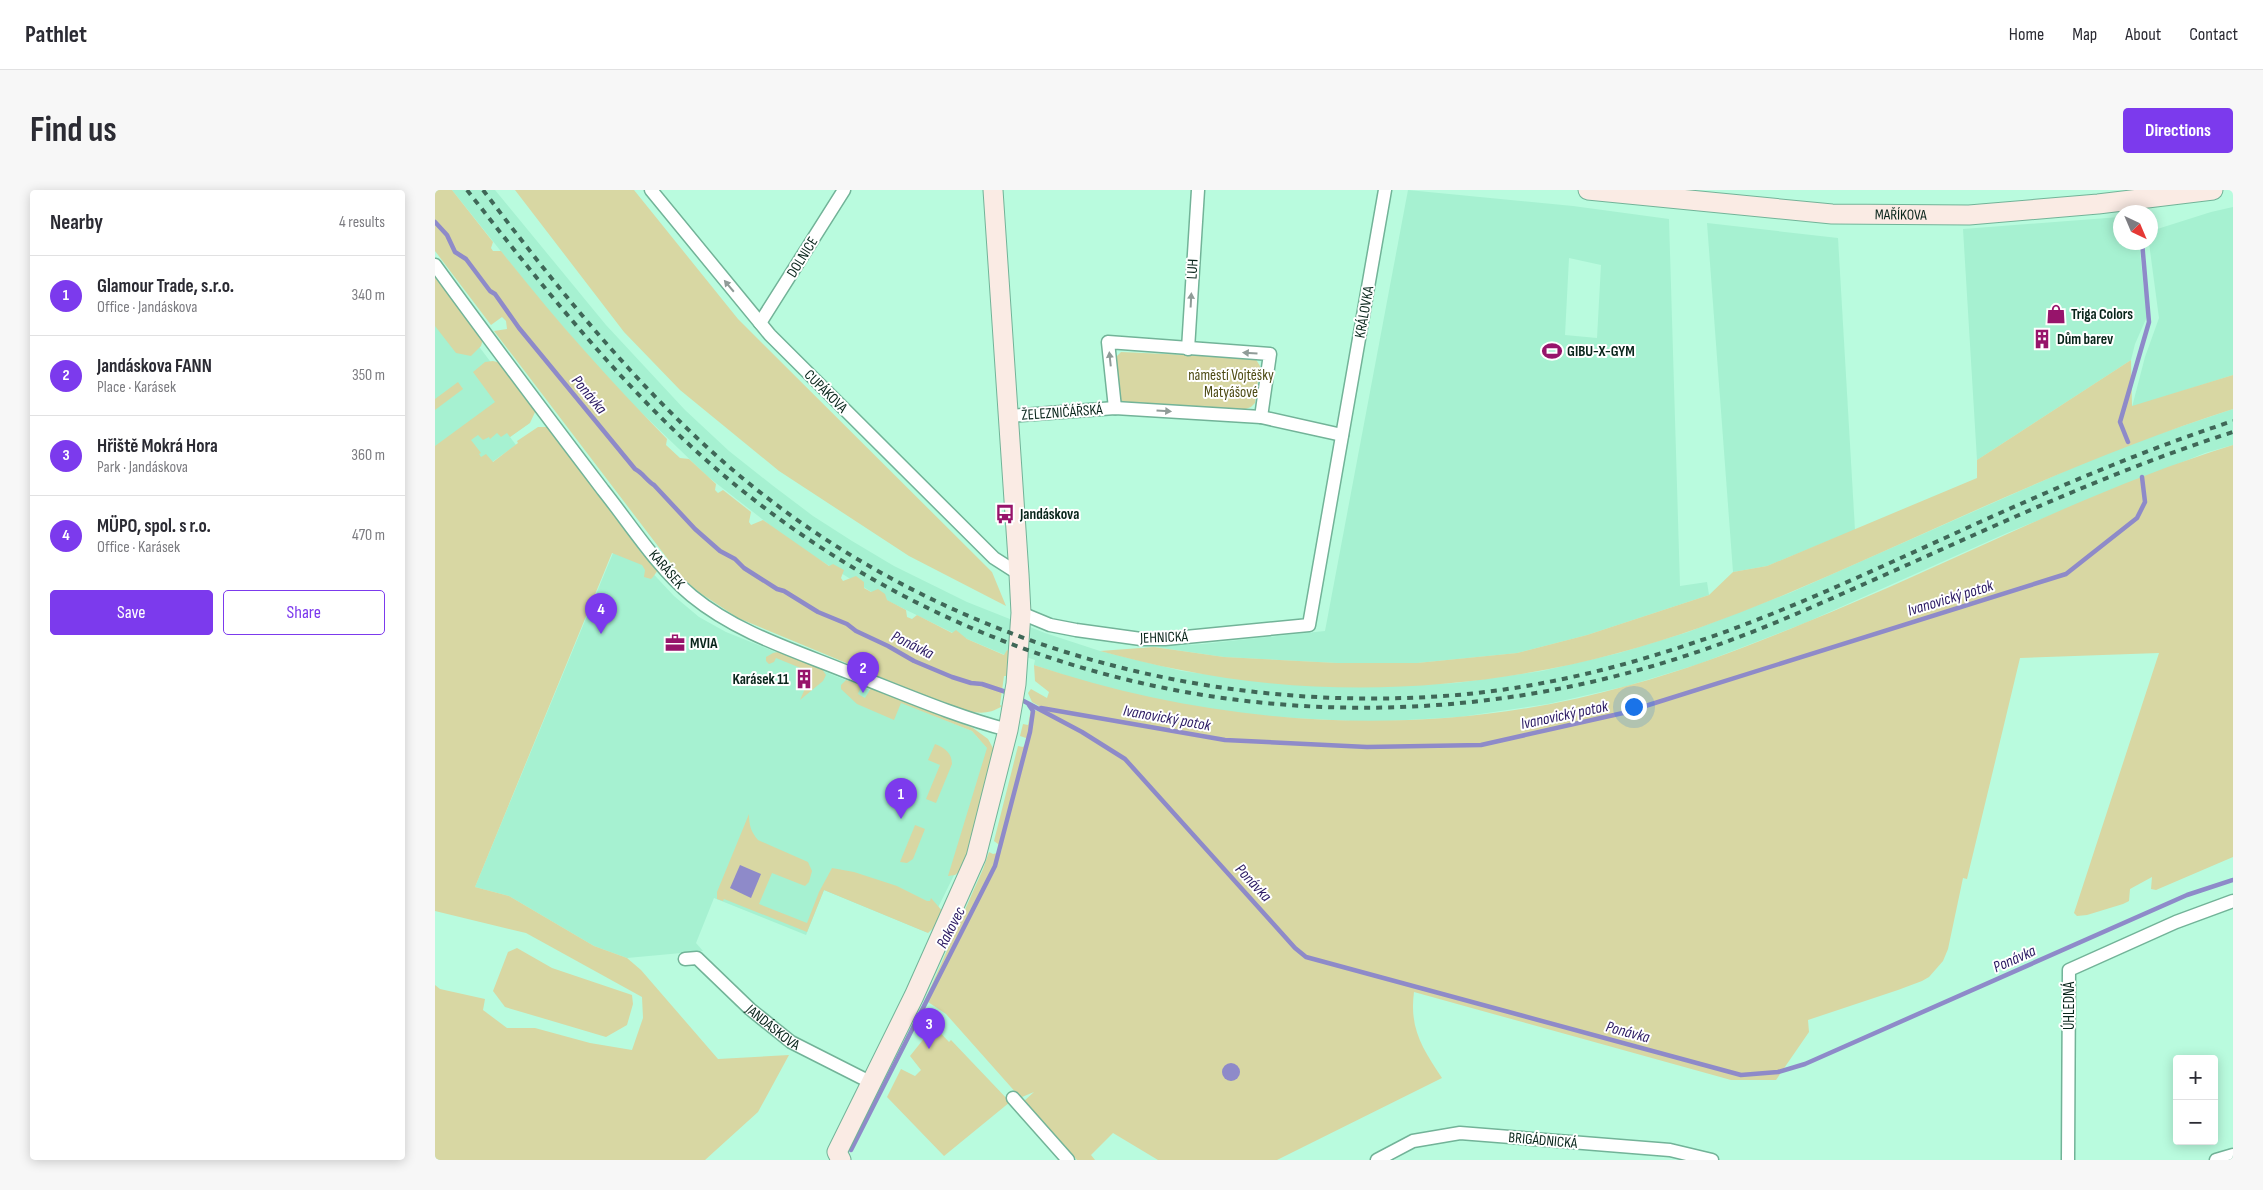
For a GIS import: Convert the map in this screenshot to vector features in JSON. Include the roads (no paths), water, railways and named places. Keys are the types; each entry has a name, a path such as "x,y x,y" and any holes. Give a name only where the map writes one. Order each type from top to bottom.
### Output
{"street":[{"name":"CUPÁKOVA","path":"651,190 760,323 994,558 1019,574"},
{"name":"DOLNICE","path":"760,323 844,190"},
{"path":"837,1157 914,996 976,857 1009,730 1016,684 1021,613 993,190"},
{"name":"LUH","path":"1188,349 1198,190"},
{"name":"KRÁLOVKA","path":"1309,625 1385,190"},
{"name":"MAŘÍKOVA","path":"1588,190 1832,214 1969,215 2098,204 2213,190"},
{"name":"KARÁSEK","path":"435,265 546,415 650,550 680,586 693,597 723,619 767,640 943,709 1009,730"},
{"path":"1261,417 1270,354 1108,342 1115,408 1261,417 1342,435"},
{"name":"ŽELEZNIČÁŘSKÁ","path":"1009,416 1115,408"},
{"name":"JEHNICKÁ","path":"1021,613 1051,625 1141,639 1165,639 1309,625"},
{"name":"ÚHLEDNÁ","path":"2068,1160 2069,970 2176,922 2233,901"},
{"name":"JANDÁSKOVA","path":"685,959 697,958 750,1009 791,1042 872,1083"},
{"path":"1013,1098 1068,1160"},
{"name":"BRIGÁDNICKÁ","path":"1377,1160 1413,1141 1459,1133 1670,1150 1712,1160"},
{"path":"2216,1160 2233,1155"}],"waterway":[{"name":"Ponávka","path":"435,222 447,235 455,252 466,259 490,291 495,294 519,328 635,469 654,485 695,529 720,551 735,559 744,568 777,589 784,591 818,612 847,624 856,631 914,661 952,677 1009,693"},
{"name":"Ivanovický potok","path":"2128,442 2120,422 2149,322 2143,250"},
{"name":"Ivanovický potok","path":"1041,708 1225,740 1367,747 1481,745 1623,713 2066,574 2137,518 2145,502 2142,477"},
{"name":"Ponávka","path":"1018,698 1082,732 1125,759 1295,948 1306,957 1741,1075 1778,1072 1805,1064 2187,895 2233,880"},
{"name":"Rakovec","path":"851,1150 995,866 1030,732 1033,711 1029,705"}],"railway":[{"path":"467,190 554,299 647,403 714,467 820,547 934,611 1054,659 1179,691 1307,706 1437,705 1566,687 1694,653 1765,627 2099,481 2233,432"},
{"path":"483,190 566,296 624,364 686,428 719,458 798,520 882,573 971,617 1064,652 1160,677 1258,692 1357,698 1457,695 1517,688 1633,662 1723,633 1788,607 2089,475 2196,433 2233,421"}],"place":[{"name":"Triga Colors","path":"2056,314"},
{"name":"Dům barev","path":"2042,339"},
{"name":"GIBU-X-GYM","path":"1552,351"},
{"name":"Jandáskova","path":"1005,514"},
{"name":"MÜPO, spol. s r.o.","path":"601,634"},
{"name":"MVIA","path":"675,643"},
{"name":"Karásek 11","path":"804,679"},
{"name":"Jandáskova FANN","path":"863,693"},
{"name":"Glamour Trade, s.r.o.","path":"901,819"},
{"name":"Hřiště Mokrá Hora","path":"929,1049"}],"park label":[{"name":"náměstí Vojtěšky Matyášové","path":"1231,384"}]}
